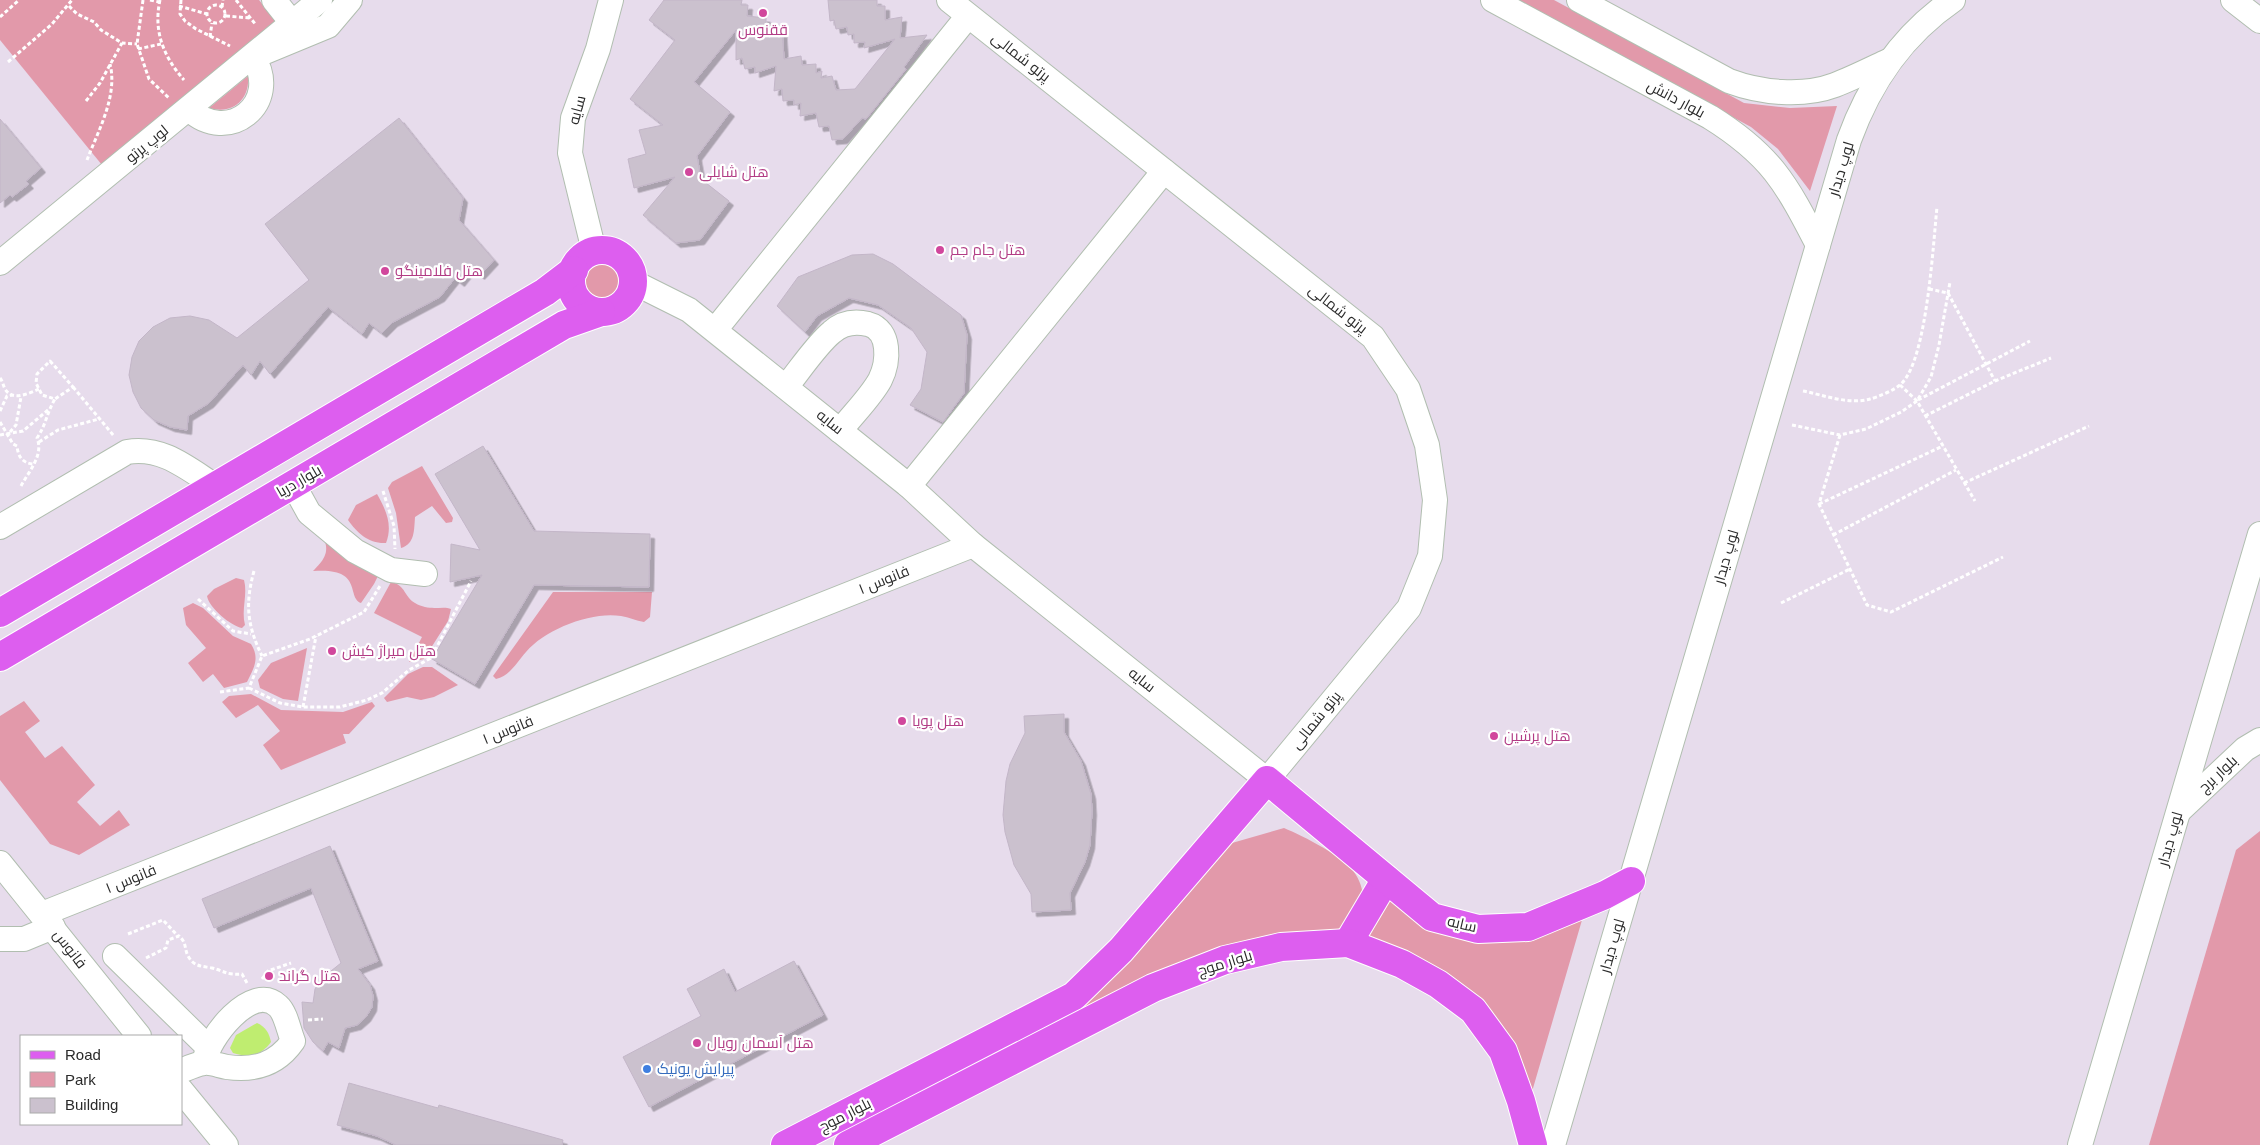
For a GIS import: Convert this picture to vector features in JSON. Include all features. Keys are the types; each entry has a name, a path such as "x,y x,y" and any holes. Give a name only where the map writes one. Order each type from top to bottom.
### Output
{"main road":[{"path":"604,250 622,257 632,272 631,292 619,307 601,312 583,305 572,289 574,270 578,261 594,251 604,250"},
{"path":"0,613 544,292 574,270"},
{"name":"بلوار دریا","path":"0,657 564,325 601,312"},
{"name":"سایه","path":"1267,780 1432,917 1478,929 1528,927 1605,895 1631,881"},
{"name":"بلوار موج","path":"785,1145 1074,996 1121,950 1267,780"},
{"path":"1348,943 1386,878"},
{"name":"بلوار موج","path":"848,1145 1153,988 1224,960 1281,947 1348,943 1409,968 1438,984 1474,1010 1503,1050 1521,1101 1533,1145"},
{"path":"917,1078 930,1104"}],"street":[{"path":"274,0 293,24"},
{"name":"لوپ پرتو","path":"0,263 262,50 320,0"},
{"path":"189,109 206,121 217,123 227,123 247,114 259,97 262,87 258,66 262,50 328,26 350,0"},
{"name":"سایه","path":"594,251 570,153 573,118 598,49 610,0"},
{"name":"پرتو شمالی","path":"949,0 1373,337 1408,390 1427,444 1435,500 1430,556 1409,608 1267,780"},
{"name":"بلوار دانش","path":"1493,0 1710,117 1743,139 1761,155 1787,185 1818,245"},
{"path":"1579,0 1729,81 1747,88 1777,91 1813,90 1834,85 1888,62"},
{"name":"لوپ دیدار","path":"1553,1145 1818,245 1859,112 1888,62 1928,18 1953,0"},
{"path":"2233,0 2252,12"},
{"path":"714,330 968,16"},
{"path":"909,486 1164,171"},
{"name":"سایه","path":"633,282 689,310 909,486 973,545 1267,780"},
{"path":"786,387 832,332 848,323 873,326 883,335 886,347 880,380 840,431"},
{"path":"0,527 127,452 143,449 161,454 215,486"},
{"path":"293,484 309,513 355,551 391,570 425,574"},
{"name":"فانوس ۱","path":"0,939 24,939 48,921 973,545"},
{"name":"لوپ دیدار","path":"2080,1145 2178,811 2259,546"},
{"name":"بلوار برج","path":"2178,811 2245,749 2260,740"},
{"name":"فانوس","path":"0,864 48,921 138,1035"},
{"path":"119,961 207,1055 182,1070"},
{"path":"182,1091 226,1145"}],"path":[{"path":"0,17 19,0"},
{"path":"8,62 38,37 69,6 72,0"},
{"path":"143,0 137,47 149,79 166,96 189,109"},
{"path":"150,0 160,1 158,23 161,44 170,63 184,80"},
{"path":"181,0 179,6 180,14 185,22 210,37 262,50"},
{"path":"223,0 222,6 226,16"},
{"path":"236,0 250,18 262,50"},
{"path":"207,14 212,5 222,6"},
{"path":"69,6 77,14 94,22 101,30 122,43 137,47 161,44"},
{"path":"179,6 207,14 212,23 210,37"},
{"path":"226,16 250,18"},
{"path":"212,23 223,21 226,16"},
{"path":"86,100 100,83 122,43"},
{"path":"87,160 109,102 112,73 110,64"},
{"path":"1803,391 1848,401 1871,399 1900,385 1909,373 1918,346 1929,289 1937,207"},
{"path":"1917,401 1931,377 1940,345 1950,282"},
{"path":"1929,289 1948,293 1996,381"},
{"path":"1792,425 1840,435 1866,429 1901,412 1917,401 2030,340"},
{"path":"1926,416 1996,381 2051,358"},
{"path":"55,399 42,395 36,383 37,374 50,361 127,452"},
{"path":"0,378 6,389 13,395"},
{"path":"1900,385 1917,401 1974,501"},
{"path":"21,486 39,451 37,438 45,426 49,409 55,399 73,387"},
{"path":"0,411 7,396 21,397 39,389"},
{"path":"9,434 16,425 21,406 21,397"},
{"path":"0,435 22,431 49,409"},
{"path":"39,442 58,430 99,419"},
{"path":"0,422 23,460 27,464 33,464"},
{"path":"1964,483 2089,426"},
{"path":"1840,435 1818,504 1867,604 1891,612 2003,557"},
{"path":"1818,504 1943,446"},
{"path":"1833,535 1956,470"},
{"path":"249,688 262,656 316,636 364,612 391,570 396,546 394,526 383,491"},
{"path":"1781,603 1850,569"},
{"path":"254,571 249,588 251,634 262,656"},
{"path":"220,692 249,688 280,704 303,708 340,707 382,694 409,670 431,658 471,581"},
{"path":"198,599 233,631 251,634"},
{"path":"303,708 316,636"},
{"path":"128,934 163,920 185,941 189,958 195,964 212,968 222,973 242,974 249,986"},
{"path":"119,961 156,954 166,948 168,940 179,936"}],"green space":[{"path":"0,0 259,0 277,22 102,165 0,40"},
{"path":"1518,0 1554,0 1744,103 1790,108 1837,106 1810,191 1778,149 1751,127"},
{"path":"248,76 246,92 238,104 225,109 209,108"},
{"path":"603,259 615,263 621,269 625,281 621,293 615,299 603,303 591,299 585,293 581,281 585,269 591,263"},
{"path":"422,466 453,518 452,522 446,523 432,506 415,517 411,540 406,546 401,548 396,513 388,488 392,482"},
{"path":"377,494 388,518 389,530 386,543 374,542 364,537 348,520 356,505"},
{"path":"324,539 379,574 361,603 354,595 347,578 340,573 313,571 320,564 326,553"},
{"path":"236,578 244,580 245,585 245,625 242,628 237,627 221,616 212,606 207,596 214,589"},
{"path":"391,582 400,586 411,600 421,606 451,609 448,621 424,659 409,662 422,637 374,613"},
{"path":"553,592 652,592 650,617 644,622 609,615 597,616 557,629 534,644 509,672 496,679 493,676"},
{"path":"193,603 203,608 233,636 251,644 256,658 254,668 247,682 224,688 213,674 203,682 188,663 206,648 186,625 183,608"},
{"path":"307,648 298,701 283,699 260,688 258,680 271,663"},
{"path":"423,667 432,667 458,685 434,697 421,700 407,697 387,702 384,698 408,674"},
{"path":"251,694 281,710 343,712 372,702 375,706 349,734 343,734 346,743 281,770 263,745 280,731 258,705 236,718 222,702 229,696"},
{"path":"24,701 40,721 25,732 45,758 62,746 95,785 77,802 100,826 119,810 130,825 79,855 50,844 0,780 0,716"},
{"path":"1284,828 1334,854 1351,868 1356,875 1362,888 1364,901 1345,927 1316,935 984,1066 1070,1013 1225,845"},
{"path":"2260,831 2260,1145 2149,1145 2236,850"},
{"path":"1382,896 1427,923 1552,930 1582,920 1529,1102 1516,1058 1358,941"}],"shaded area":[{"path":"257,1023 267,1031 271,1042 267,1047 254,1055 233,1053 230,1048 236,1035"}],"building":[{"path":"664,0 742,0 741,5 748,5 747,16 766,18 766,31 782,28 784,59 801,56 802,65 816,64 816,73 822,71 821,78 832,76 836,90 855,89 895,39 864,48 865,42 854,43 854,34 848,35 847,27 836,29 834,20 830,21 828,0 877,0 877,6 885,6 885,20 902,17 900,38 927,35 904,67 906,69 866,119 862,118 843,139 832,140 829,126 819,127 816,113 800,116 801,103 794,105 794,100 783,101 782,89 774,91 776,66 755,73 755,67 745,69 742,58 736,60 736,30 694,82 730,112 697,156 701,179 729,201 700,240 676,243 643,215 675,177 634,188 628,159 646,154 639,130 663,125 630,99 675,40 649,20"},
{"name":"هتل فلامینگو","path":"399,118 463,198 459,220 494,260 480,275 472,267 460,282 455,278 440,297 393,322 382,333 369,323 362,334 328,307 270,374 260,361 251,375 243,365 209,403 188,416 187,430 170,427 154,420 141,408 133,392 129,375 132,357 139,341 153,327 170,318 190,316 209,320 237,338 309,280 265,224"},
{"path":"0,119 41,168 26,181 29,184 12,197 10,195 0,203"},
{"path":"873,254 893,264 961,315 967,335 964,393 943,422 910,405 921,389 927,352 911,328 878,305 849,298 817,316 805,332 777,306 798,277 852,255"},
{"path":"483,446 534,531 650,534 649,587 534,585 475,684 432,659 482,575 450,582 451,544 480,550 435,474"},
{"path":"1064,714 1064,732 1081,761 1091,794 1090,845 1085,862 1070,893 1071,910 1032,912 1031,894 1014,865 1005,832 1003,815 1006,781 1010,764 1025,733 1024,716"},
{"path":"330,846 378,961 358,969 370,985 373,996 372,1007 366,1017 357,1025 345,1028 339,1048 328,1042 323,1051 313,1042 304,1028 302,1002 313,1003 315,989 321,979 341,963 311,888 214,928 202,899"},
{"path":"794,961 823,1015 649,1107 623,1057 701,1016 687,989 724,969 735,992"},
{"path":"349,1083 438,1108 439,1105 563,1140 562,1145 396,1145 377,1136 337,1125"}],"place":[{"name":"ققنوس","path":"763,13"},
{"name":"هتل شایلی","path":"689,172"},
{"name":"هتل جام جم","path":"940,250"},
{"name":"هتل فلامینگو","path":"385,271"},
{"name":"هتل میراژ کیش","path":"332,651"},
{"name":"هتل پویا","path":"902,721"},
{"name":"هتل پرشین","path":"1494,736"},
{"name":"هتل گراند","path":"269,976"},
{"name":"هتل آسمان رویال","path":"697,1043"},
{"name":"پیرایش یونیک","path":"647,1069"}]}
